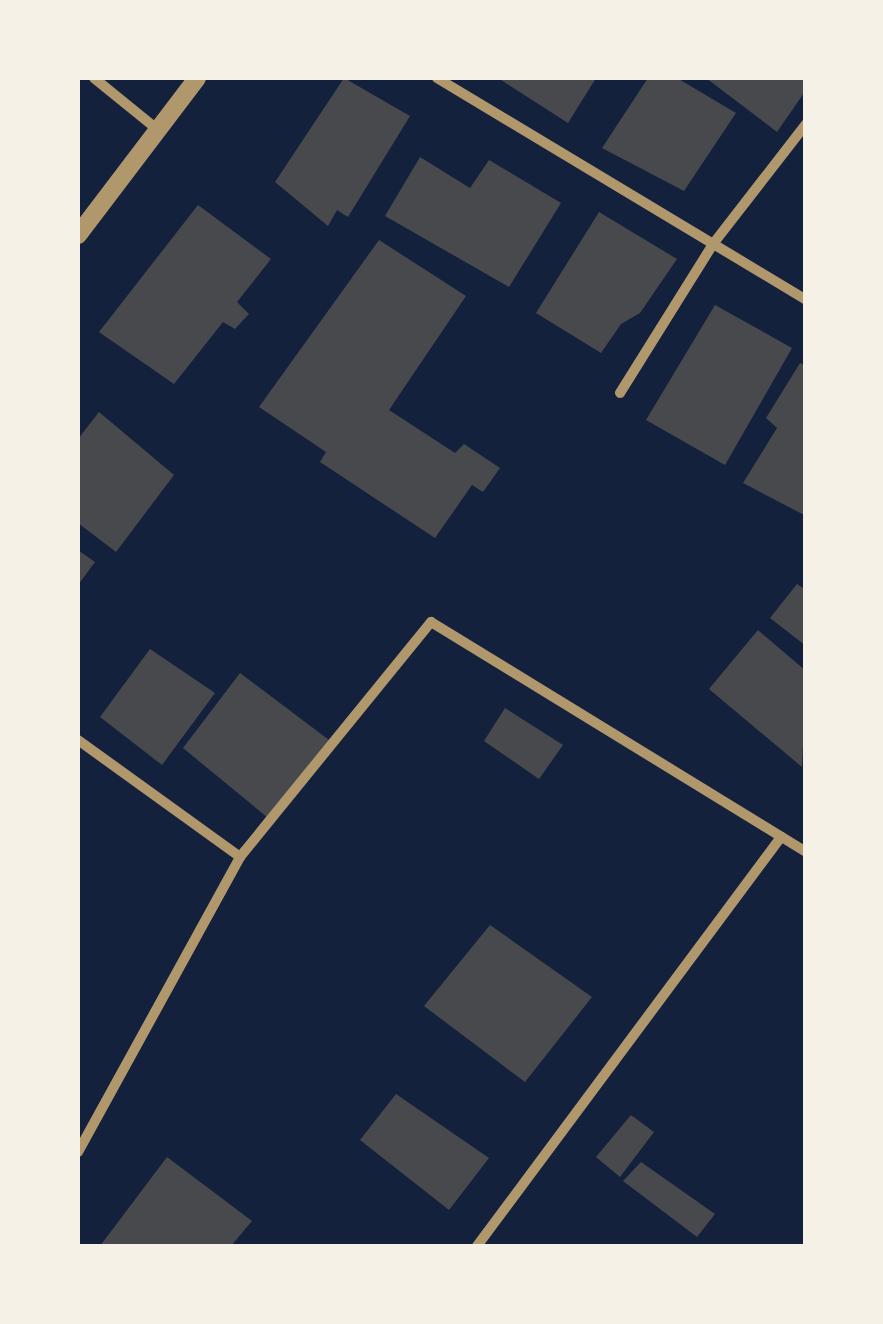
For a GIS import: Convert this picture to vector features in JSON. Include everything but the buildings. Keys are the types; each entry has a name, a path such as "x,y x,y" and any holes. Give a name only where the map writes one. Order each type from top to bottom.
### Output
{"street":[{"path":"94,78 158,130"},
{"path":"78,235 198,78"},
{"path":"437,78 806,300"},
{"path":"620,392 713,244 806,124"},
{"path":"78,1152 240,857 431,622 806,852"},
{"path":"78,740 240,857"},
{"path":"477,1246 781,837"}]}
